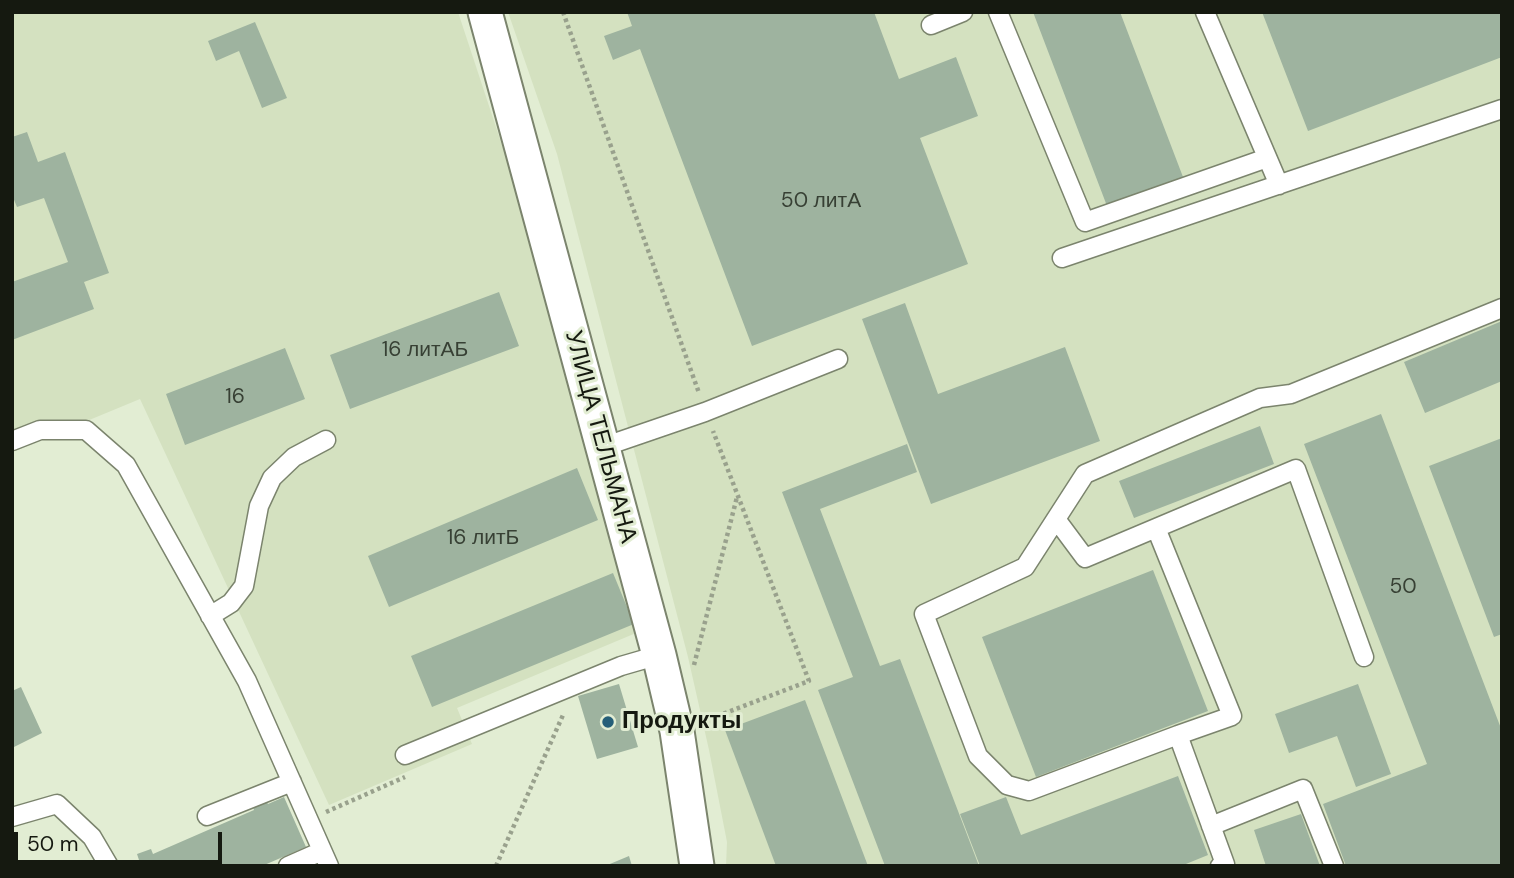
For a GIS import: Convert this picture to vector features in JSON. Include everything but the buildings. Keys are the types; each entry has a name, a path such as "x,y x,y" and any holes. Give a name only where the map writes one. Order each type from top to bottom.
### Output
{"street":[{"name":"УЛИЦА ТЕЛЬМАНА","path":"485,12 659,655 677,731 697,866"}],"lane":[{"path":"932,25 963,12"},
{"path":"998,12 1085,222 1267,158"},
{"path":"1205,12 1279,185"},
{"path":"1062,258 1502,109"},
{"path":"1156,528 1232,716 1029,792 1007,785 978,756 924,614 1025,567 1085,474 1260,398 1291,394 1502,309"},
{"path":"603,447 705,412 838,359"},
{"path":"12,442 40,430 86,430 126,465 247,681 325,858 288,866"},
{"path":"210,616 231,603 244,586 259,506 272,478 294,457 326,440"},
{"path":"1056,519 1085,558 1296,469 1364,657"},
{"path":"405,755 621,666 659,655"},
{"path":"1178,735 1225,864 1220,866"},
{"path":"207,816 292,782"},
{"path":"1211,826 1304,789 1334,866"},
{"path":"12,817 57,804 92,837 109,866"}],"path":[{"path":"694,666 738,496"},
{"path":"496,866 575,685"}],"shaded area":[{"path":"12,12 458,12 562,327 636,633 457,708 472,744 329,805 140,399 12,452"},
{"path":"508,12 1502,12 1502,866 726,866 727,842 688,657 557,154"}],"place":[{"name":"Продукты","path":"608,722"}]}
